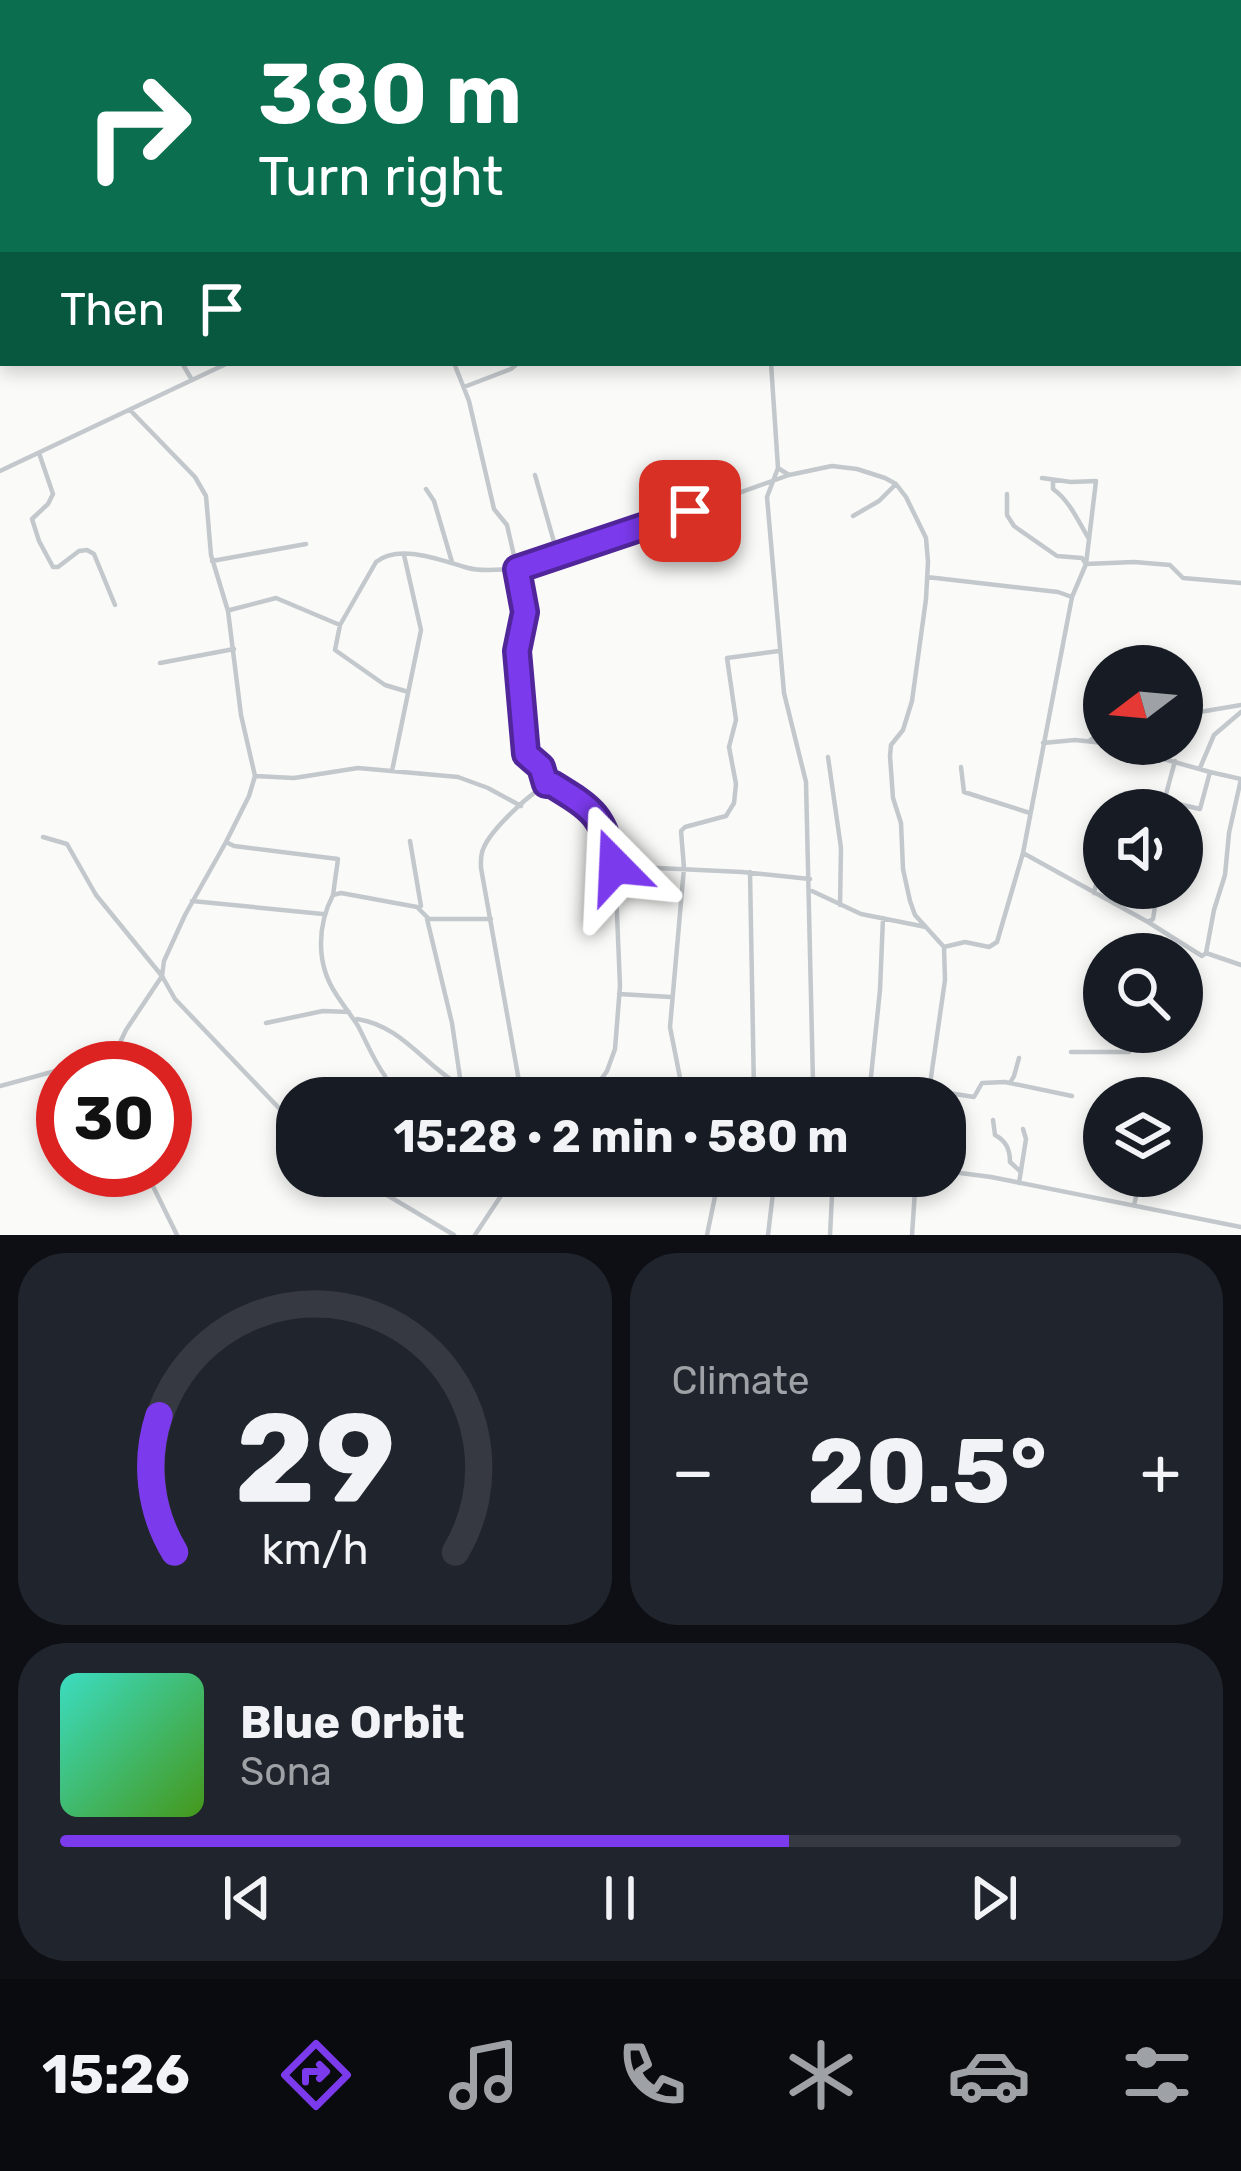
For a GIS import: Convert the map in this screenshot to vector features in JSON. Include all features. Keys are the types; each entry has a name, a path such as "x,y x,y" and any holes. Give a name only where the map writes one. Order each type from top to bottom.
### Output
{"street":[{"path":"184,366 192,380"},
{"path":"0,471 222,366"},
{"path":"455,366 469,401 494,509 507,525 517,569 525,612 517,646 523,745 528,758 543,771 546,784"},
{"path":"464,387 514,366"},
{"path":"771,366 778,468 767,497 785,703 806,782 812,1077"},
{"path":"0,1086 115,1057 126,1030 162,976 192,901 226,842 255,776 241,715 228,611 212,561 202,485 130,410"},
{"path":"38,453 53,494 32,519 46,556 58,567 80,551 94,554 116,605"},
{"path":"407,692 385,685 334,650 340,625 383,556 412,554 471,569 517,569 789,475 845,467 896,484 926,538 927,577 912,701 890,756 910,901 944,947 944,992 932,1077"},
{"path":"778,468 789,475"},
{"path":"535,475 558,556"},
{"path":"944,947 997,942 1023,853 1072,597 1086,564 1096,481 1042,478"},
{"path":"1052,480 1053,489 1070,504 1089,539"},
{"path":"853,516 896,484"},
{"path":"425,489 434,501 452,562"},
{"path":"1007,494 1007,515 1014,526 1058,556 1082,558 1086,564"},
{"path":"212,561 307,544"},
{"path":"392,771 421,630 404,555"},
{"path":"1086,564 1169,565 1184,578 1241,583"},
{"path":"927,577 1072,597"},
{"path":"228,611 276,598 340,625"},
{"path":"160,664 234,649"},
{"path":"679,1077 670,1039 684,868 680,835 682,829 725,816 734,803 736,784 729,747 736,720 727,658 779,651"},
{"path":"1203,713 1241,709"},
{"path":"1200,768 1214,735 1241,709"},
{"path":"1043,743 1083,741"},
{"path":"828,757 841,848 840,905"},
{"path":"1189,765 1241,779 1206,953"},
{"path":"961,767 964,792 1030,813"},
{"path":"255,776 294,778 358,768 392,771 472,781 520,806"},
{"path":"1203,798 1210,772"},
{"path":"518,1077 481,854 520,806 546,784 593,810 615,866 619,994 613,1059 601,1077"},
{"path":"43,837 68,844 96,895 175,999 276,1104"},
{"path":"410,841 460,1077"},
{"path":"226,842 338,859 333,895 323,914 322,962 333,990 385,1076"},
{"path":"1023,853 1083,887"},
{"path":"615,866 810,879"},
{"path":"750,872 752,1077"},
{"path":"810,891 840,905 926,927"},
{"path":"333,895 341,892 422,909"},
{"path":"192,901 323,914"},
{"path":"1124,909 1193,952 1241,965"},
{"path":"1148,922 1155,909"},
{"path":"871,1077 883,918"},
{"path":"427,919 491,919"},
{"path":"619,994 671,997"},
{"path":"266,1023 323,1011 351,1015 406,1039 446,1077"},
{"path":"1071,1052 1083,1052"},
{"path":"1010,1083 1019,1058"},
{"path":"966,1096 974,1096 982,1083 1010,1083 1072,1096"},
{"path":"993,1120 994,1135 1004,1140 1010,1162 1021,1172"},
{"path":"1019,1183 1024,1129"},
{"path":"966,1174 1241,1227"},
{"path":"158,1197 177,1235"},
{"path":"390,1197 454,1235"},
{"path":"475,1235 500,1197"},
{"path":"706,1235 715,1197"},
{"path":"768,1235 773,1197"},
{"path":"830,1235 832,1197"},
{"path":"912,1235 915,1197"},
{"path":"1134,1205 1136,1197"}],"route":[{"path":"615,866 593,810 546,784 541,767 528,758 523,745 517,646 525,612 517,569 690,511"}]}
